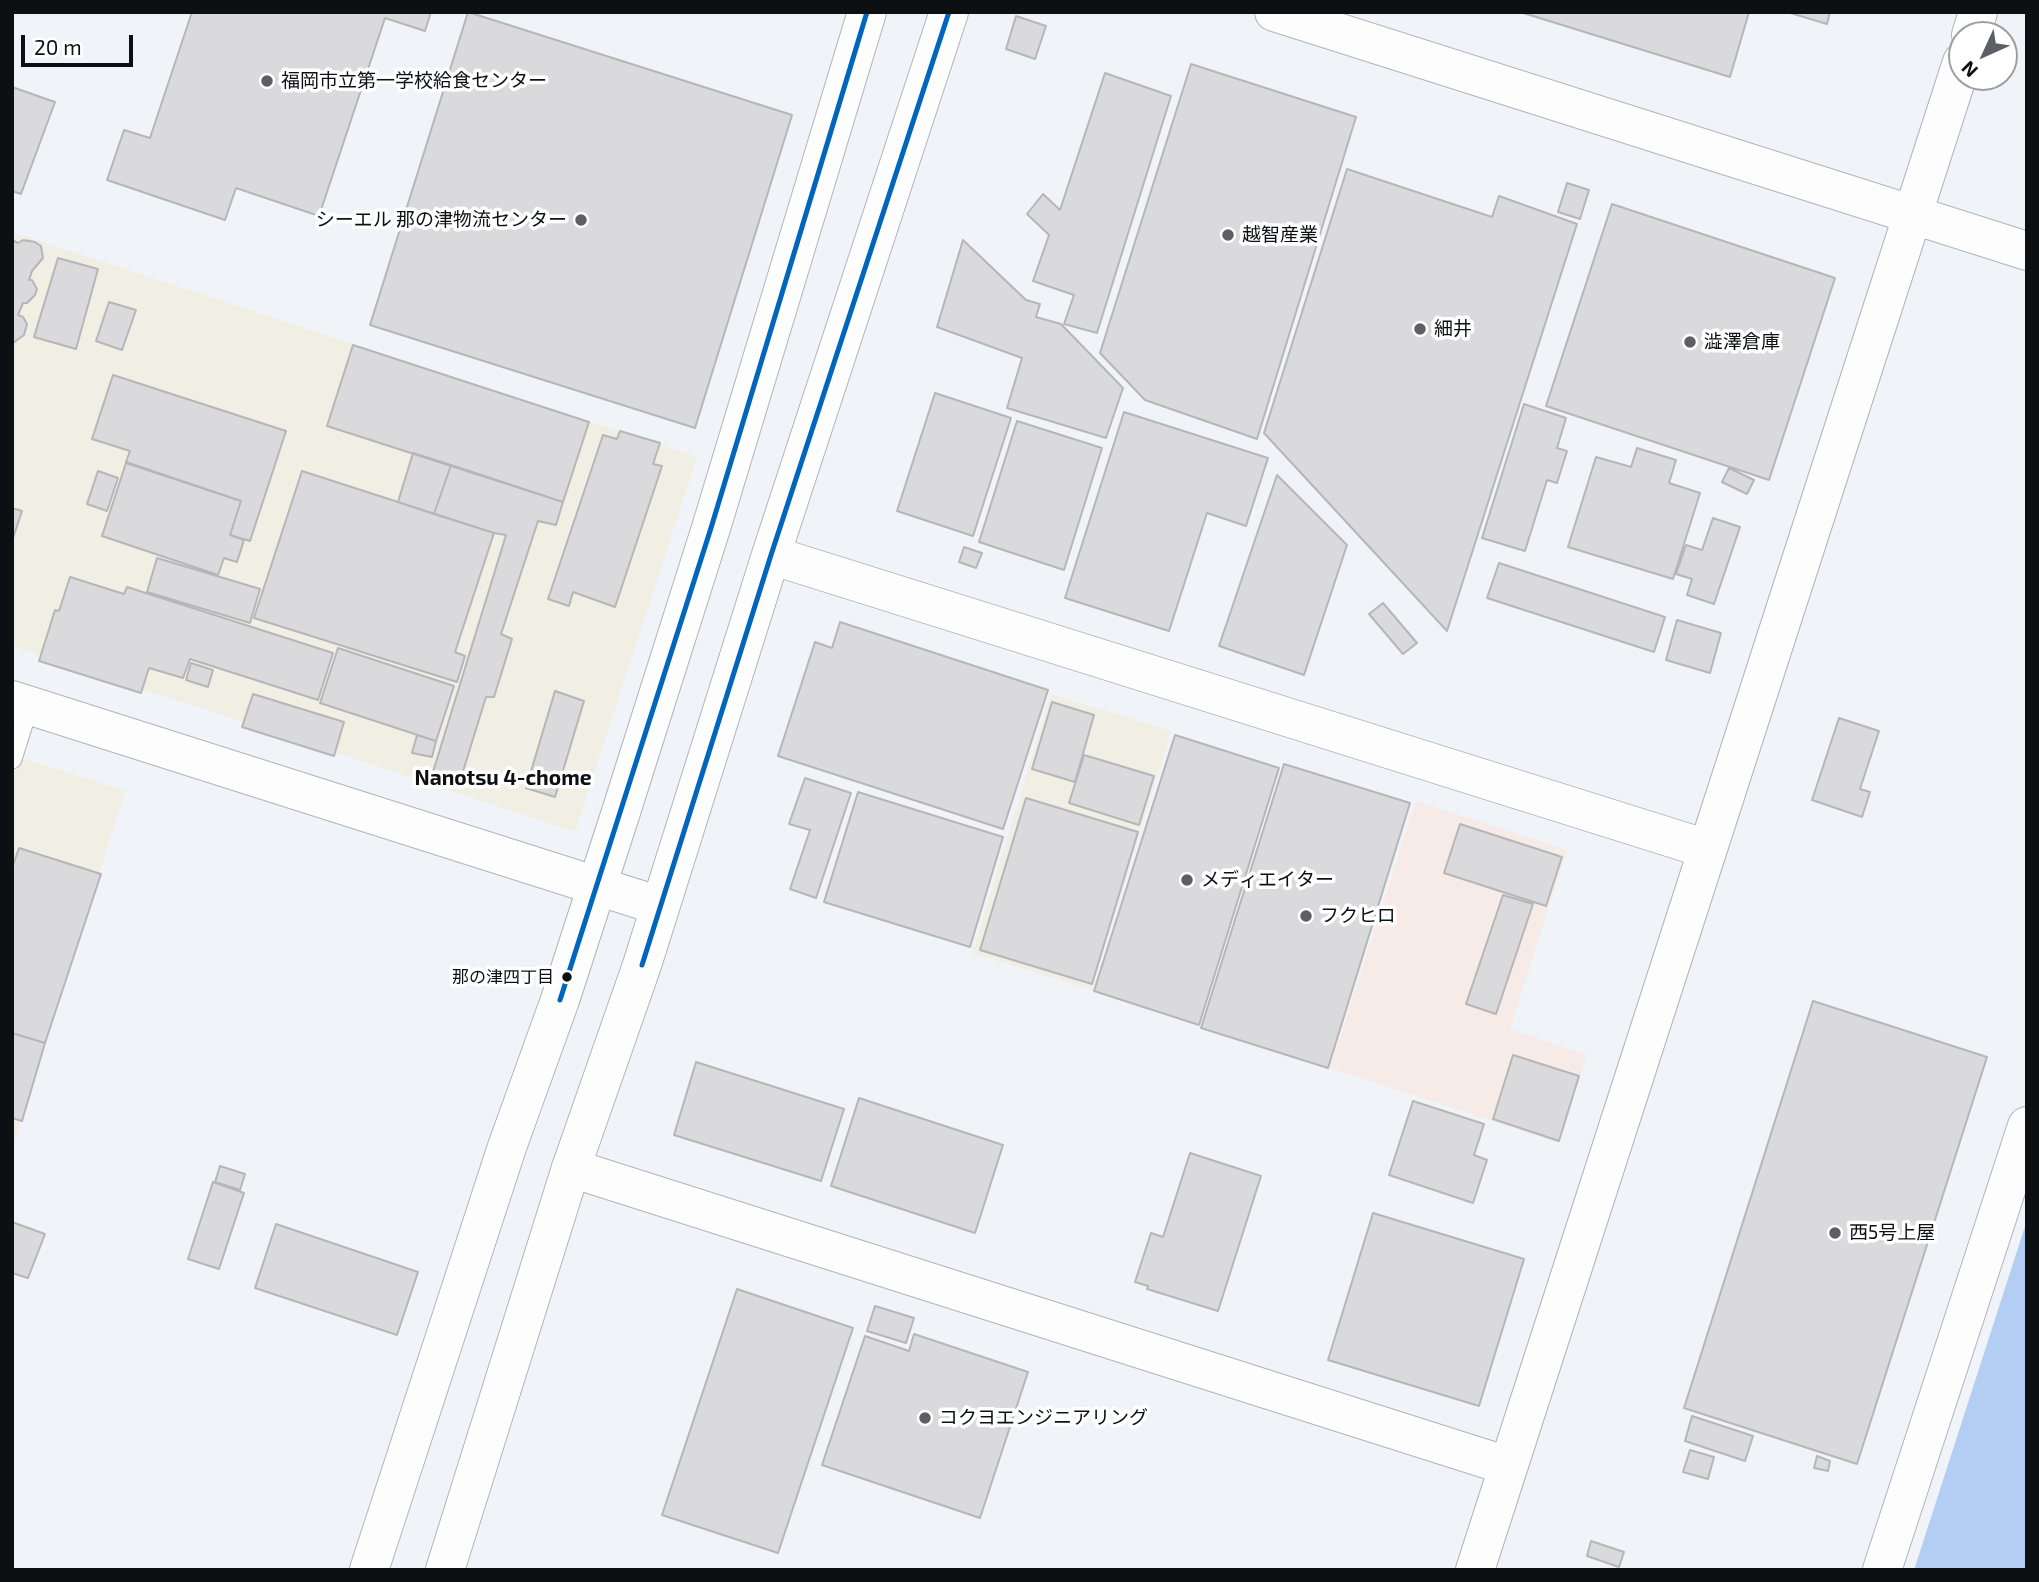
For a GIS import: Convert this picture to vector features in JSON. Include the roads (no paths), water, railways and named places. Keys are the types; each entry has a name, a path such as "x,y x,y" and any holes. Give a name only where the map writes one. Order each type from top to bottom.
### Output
{"street":[{"path":"369,1570 506,1147 560,1000 597,886 711,528 867,12"},
{"path":"445,1570 571,1168 642,965 771,555 949,12"},
{"path":"1274,12 2027,251"},
{"path":"1475,1570 1952,91"},
{"path":"771,555 1707,849"},
{"path":"21,703 660,906"},
{"path":"1882,1570 2027,1126"},
{"path":"571,1168 1508,1466"}],"lane":[{"path":"12,759 21,703"}],"water":[{"path":"2027,1220 2027,1570 1914,1570"}],"place":[{"name":"福岡市立第一学校給食センター","path":"267,81"},
{"name":"シーエル 那の津物流センター","path":"581,220"},
{"name":"越智産業","path":"1228,235"},
{"name":"細井","path":"1420,329"},
{"name":"澁澤倉庫","path":"1690,342"},
{"name":"メディエイター","path":"1187,880"},
{"name":"フクヒロ","path":"1306,916"},
{"name":"那の津四丁目","path":"567,977"},
{"name":"西5号上屋","path":"1835,1233"},
{"name":"コクヨエンジニアリング","path":"925,1418"}],"district":[{"name":"Nanotsu 4-chome","path":"503,778"}]}
